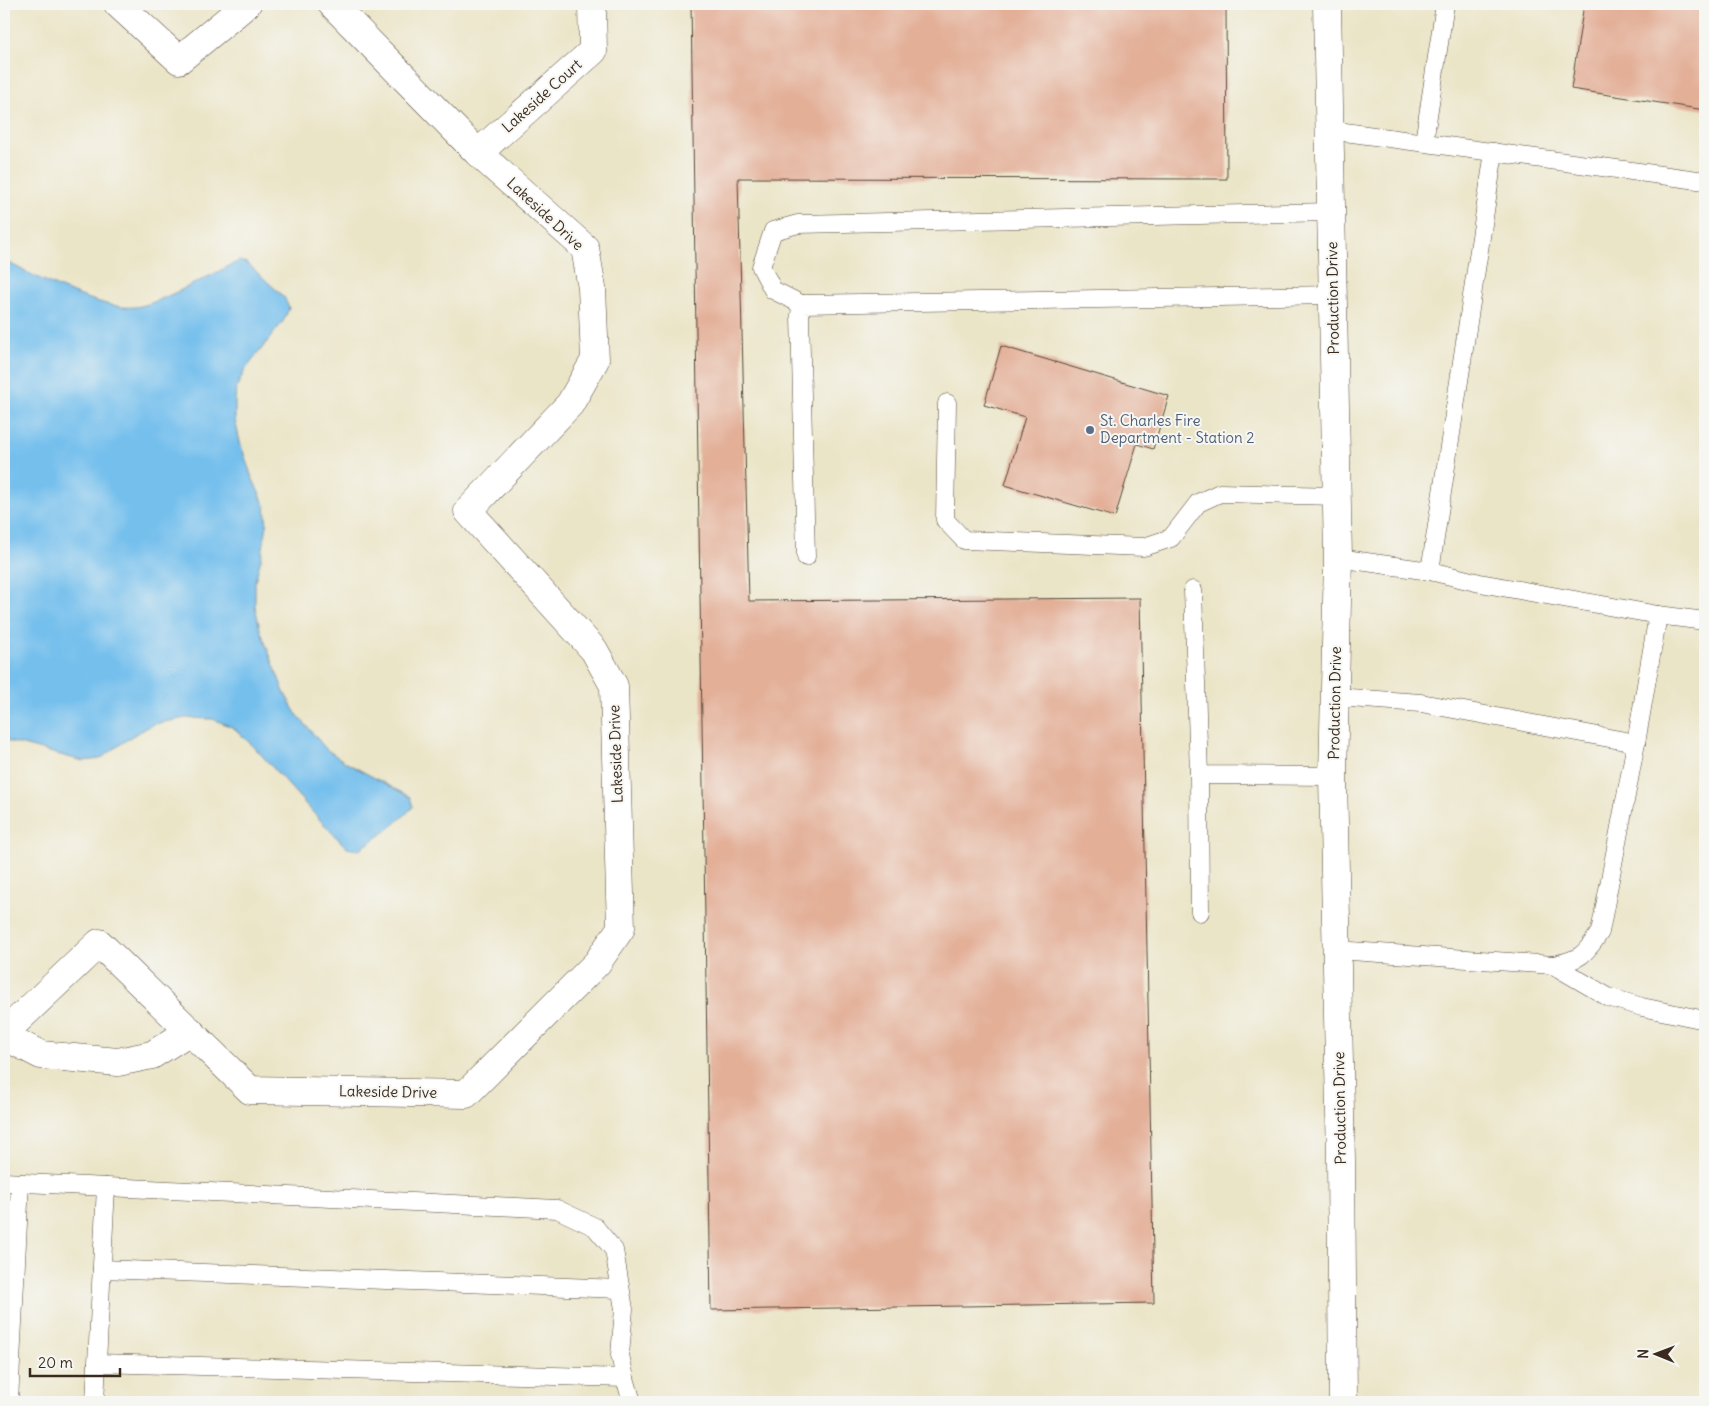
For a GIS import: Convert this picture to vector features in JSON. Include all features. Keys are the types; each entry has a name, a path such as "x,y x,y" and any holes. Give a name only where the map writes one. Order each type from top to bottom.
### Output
{"street":[{"path":"118,4 180,60 247,4"},
{"name":"Lakeside Drive","path":"4,1035 99,942 250,1090 466,1094 597,963 621,928 614,686 594,650 468,511 570,404 595,360 592,288 585,248 478,153 332,4"},
{"name":"Lakeside Court","path":"478,153 592,51 592,4"},
{"name":"Production Drive","path":"1327,4 1338,558 1334,776 1343,1402"},
{"path":"4,1035 41,1055 118,1062 152,1055 190,1031"}],"lane":[{"path":"1424,142 1445,4"},
{"path":"1330,130 1705,181"},
{"path":"1430,571 1494,152"},
{"path":"1331,212 798,224 773,231 761,267 773,290 801,304 1333,295"},
{"path":"801,304 806,557"},
{"path":"947,403 945,520 964,540 1144,547 1170,538 1198,503 1220,493 1337,496"},
{"path":"1338,558 1430,571 1658,615 1705,621"},
{"path":"1193,590 1200,912"},
{"path":"1336,950 1553,965 1572,961 1588,950 1600,932 1658,615"},
{"path":"1335,697 1420,703 1636,743"},
{"path":"1198,775 1334,776"},
{"path":"1553,965 1608,997 1642,1007 1705,1020"},
{"path":"10,1402 12,1182 557,1209 595,1227 614,1250 624,1309 620,1355 632,1402"},
{"path":"95,1402 106,1187"},
{"path":"102,1269 620,1289"},
{"path":"97,1362 625,1378"}],"water":[{"path":"4,260 68,291 105,304 121,307 135,307 153,302 239,261 247,263 284,297 289,308 284,320 245,370 236,388 235,420 251,475 265,506 267,525 255,581 255,606 260,629 284,692 295,712 326,749 345,762 410,797 413,807 373,841 358,850 347,848 256,749 234,728 213,719 186,718 154,724 132,736 100,759 83,761 4,740"}],"building":[{"path":"691,4 1226,4 1227,179 738,178 749,601 1140,598 1154,1303 711,1310"},
{"path":"1584,4 1705,4 1705,110 1571,89"},
{"name":"St. Charles Fire Department - Station 2","path":"1001,346 1169,396 1153,449 1137,444 1115,517 1005,485 1025,417 984,405"}],"place":[{"name":"St. Charles Fire Department - Station 2","path":"1090,430"}]}
